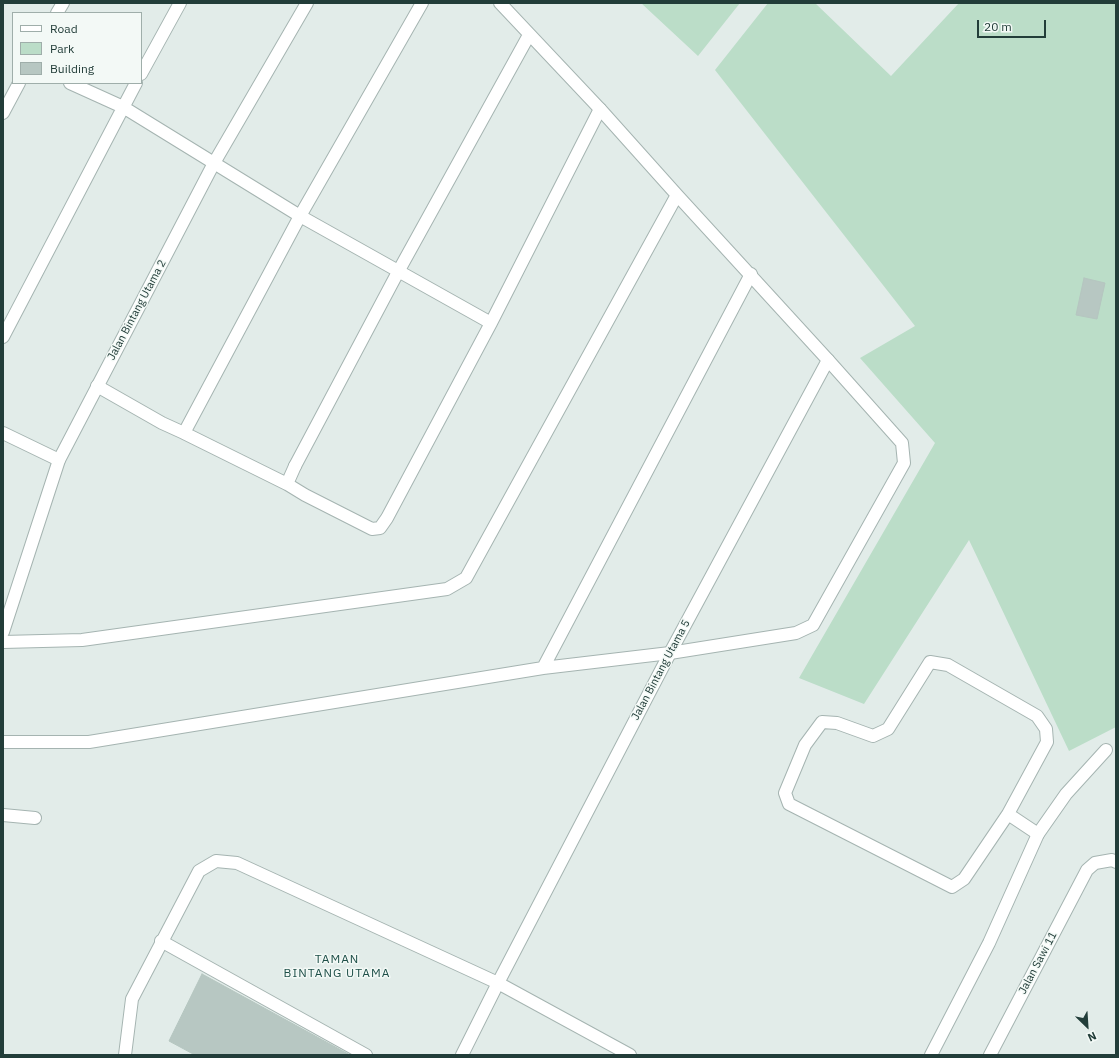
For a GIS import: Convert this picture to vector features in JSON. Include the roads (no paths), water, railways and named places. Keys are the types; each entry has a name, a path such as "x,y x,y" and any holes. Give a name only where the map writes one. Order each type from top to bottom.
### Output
{"street":[{"path":"58,12 62,3"},
{"path":"142,72 180,3"},
{"name":"Jalan Bintang Utama 2","path":"3,632 58,460 214,163 307,3"},
{"path":"184,433 300,216 422,3"},
{"path":"3,742 89,742 544,668 670,653 796,633 813,625 904,463 902,443 751,274 677,195 600,109 500,3"},
{"path":"287,484 295,466 398,272 529,35"},
{"path":"3,113 18,84"},
{"path":"72,84 123,107 300,216 491,323"},
{"path":"3,337 135,84"},
{"path":"97,386 162,423 287,484 305,495 372,529 380,528 387,518 491,323 600,109"},
{"path":"3,642 90,639 447,589 466,578 677,195"},
{"path":"544,668 751,274"},
{"name":"Jalan Bintang Utama 5","path":"462,1055 670,653 828,360"},
{"path":"3,433 58,460"},
{"path":"930,662 948,665 983,684 1037,716 1046,729 1047,742 1008,814 964,880 952,887 789,804 785,793 804,745 822,722 837,723 873,736 888,729 930,662"},
{"path":"931,1055 989,943 1038,834 1066,794 1106,750"},
{"path":"1008,814 1038,834"},
{"path":"3,815 35,818"},
{"name":"Jalan Sawi 11","path":"990,1055 1087,870 1095,864 1112,860 1116,862"},
{"path":"125,1055 132,999 161,941 199,871 216,861 237,863 498,983 630,1055"},
{"path":"161,941 366,1055"}],"district":[{"name":"TAMAN BINTANG UTAMA","path":"337,967"}]}
